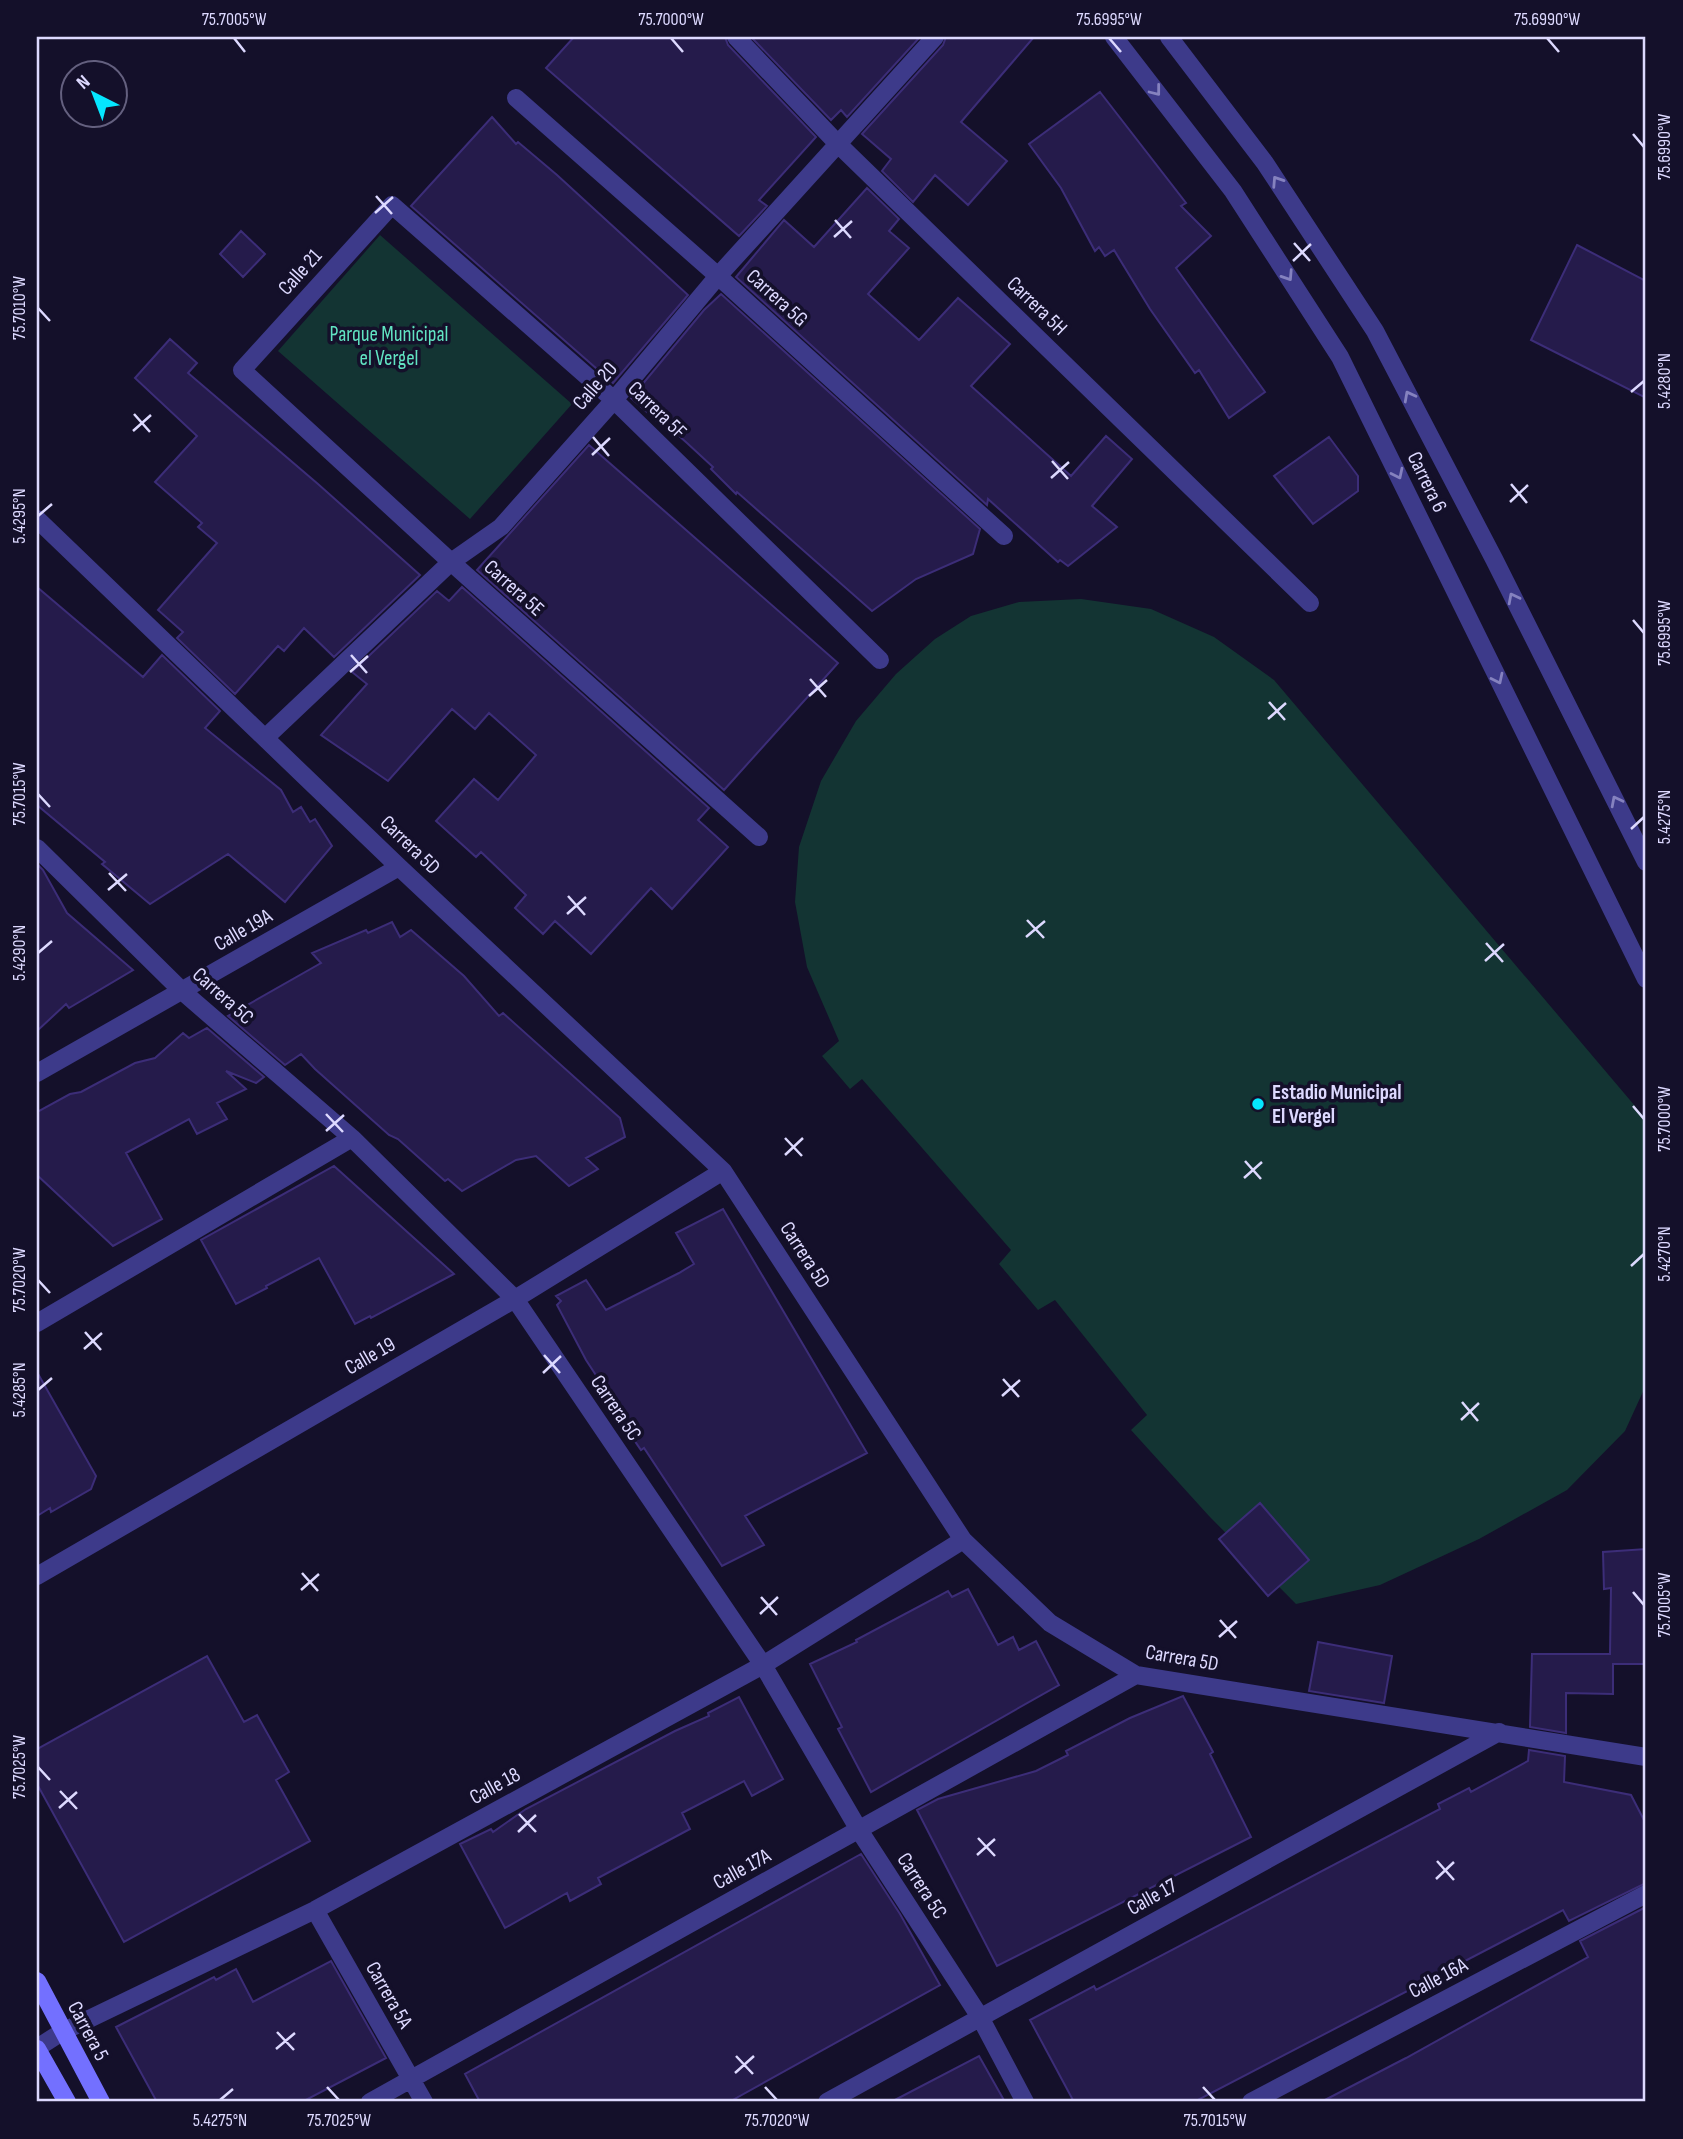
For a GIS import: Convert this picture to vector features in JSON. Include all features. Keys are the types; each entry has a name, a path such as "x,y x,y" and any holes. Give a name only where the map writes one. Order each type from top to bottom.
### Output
{"street":[{"name":"Carrera 5H","path":"736,37 837,143 1310,603"},
{"name":"Calle 20","path":"265,738 451,562 501,527 614,400 718,276 935,37"},
{"name":"Carrera 6","path":"1114,37 1233,191 1340,357 1646,979"},
{"name":"Carrera 6","path":"1169,37 1265,163 1375,331 1494,559 1646,862"},
{"name":"Carrera 5G","path":"516,98 718,276 1004,536"},
{"name":"Calle 21","path":"242,370 392,205"},
{"name":"Carrera 5F","path":"392,205 614,400 880,660"},
{"name":"Carrera 5E","path":"242,370 451,562 759,836"},
{"name":"Carrera 5D","path":"37,519 44,536 265,738 723,1171 963,1540 1050,1623 1136,1675 1646,1757"},
{"name":"Carrera 5C","path":"37,848 183,991 352,1138 515,1299 763,1665 859,1830 979,2017 1025,2102"},
{"name":"Calle 19A","path":"37,1073 399,867"},
{"path":"37,1323 352,1138"},
{"name":"Calle 19","path":"37,1576 515,1299 723,1171"},
{"name":"Calle 18","path":"37,2049 62,2032 315,1910 763,1665 963,1540"},
{"name":"Calle 17A","path":"370,2102 1136,1675"},
{"name":"Calle 17","path":"827,2102 1499,1732"},
{"name":"Calle 16A","path":"1251,2102 1646,1894"},
{"name":"Carrera 5A","path":"315,1910 424,2102"},
{"name":"Carrera 5","path":"37,1981 101,2102"},
{"path":"37,2049 67,2102"}],"green space":[{"name":"Parque Municipal el Vergel","path":"380,235 572,404 470,519 278,351"},
{"name":"Estadio Municipal El Vergel","path":"1081,599 1151,609 1214,637 1274,680 1646,1119 1646,1385 1625,1431 1567,1490 1479,1539 1380,1585 1296,1604 1209,1516 1131,1430 1147,1415 1055,1300 1038,1310 999,1264 1011,1250 862,1079 850,1089 822,1056 839,1041 807,967 795,902 799,847 821,781 856,721 896,674 935,639 971,616 1019,602"}],"building":[{"path":"574,37 725,37 728,45 816,137 759,200 767,206 739,236 546,68"},
{"path":"751,37 920,37 847,117 841,110 831,120"},
{"path":"946,37 1034,37 961,122 1007,161 968,205 935,175 913,202 882,171 891,159 862,134 943,45"},
{"path":"1100,92 1186,203 1181,206 1211,236 1176,268 1265,392 1229,418 1199,370 1195,373 1150,309 1114,250 1105,256 1099,247 1095,251 1061,188 1029,144"},
{"path":"492,117 516,144 518,142 557,175 688,295 613,383 411,206"},
{"path":"867,188 899,219 889,231 909,248 868,294 919,340 958,298 1010,344 971,386 1071,476 1106,436 1132,459 1092,506 1117,527 1068,566 1060,560 1058,562 988,499 987,505 736,277 784,220 814,247"},
{"path":"241,231 265,254 243,277 220,254"},
{"path":"1577,245 1646,281 1646,398 1531,340"},
{"path":"721,294 980,529 973,554 916,579 872,611 737,492 736,494 711,469 713,467 660,419 658,422 631,398 704,310"},
{"path":"170,339 197,363 188,373 420,575 334,657 304,628 284,651 278,646 235,694 177,638 183,632 158,610 217,543 198,527 202,523 155,482 197,436 135,378"},
{"path":"1329,437 1358,476 1358,491 1313,524 1274,476"},
{"path":"589,445 838,663 724,790 477,570"},
{"path":"37,587 143,677 162,655 220,711 205,728 281,790 293,812 301,807 310,822 315,819 332,846 285,902 228,854 150,904 37,805"},
{"path":"462,587 709,808 698,820 728,847 672,909 651,888 591,954 555,921 543,934 515,908 526,895 481,852 476,857 436,821 474,779 498,800 536,755 489,713 475,729 452,709 388,781 321,735 367,684 352,672 437,591 449,601"},
{"path":"37,864 67,913 133,970 69,1008 66,1004 37,1031"},
{"path":"392,922 400,937 411,930 464,976 499,1016 503,1013 620,1118 625,1137 586,1158 598,1169 569,1186 536,1156 516,1160 462,1191 448,1179 445,1181 398,1139 389,1135 301,1054 285,1065 228,1016 321,963 312,953"},
{"path":"207,1028 264,1077 256,1083 226,1071 246,1089 217,1103 227,1119 197,1134 189,1119 126,1153 162,1219 113,1246 37,1175 37,1112 135,1063 155,1058 183,1033 189,1038"},
{"path":"334,1166 454,1274 355,1324 319,1258 236,1304 201,1240"},
{"path":"723,1209 867,1453 745,1516 764,1545 722,1566 644,1448 641,1450 601,1392 605,1389 586,1360 557,1305 561,1301 556,1296 586,1280 606,1310 679,1273 694,1264 676,1233"},
{"path":"37,1372 96,1476 91,1489 51,1512 50,1508 37,1516"},
{"path":"1260,1503 1309,1560 1268,1596 1219,1539"},
{"path":"1646,1549 1646,1664 1613,1664 1613,1694 1566,1693 1566,1733 1530,1727 1532,1654 1610,1654 1611,1588 1604,1589 1603,1552"},
{"path":"968,1589 998,1645 1013,1637 1019,1650 1036,1641 1059,1685 871,1792 838,1729 842,1727 810,1664 857,1642 856,1640 948,1591 952,1597"},
{"path":"1318,1642 1392,1656 1384,1703 1309,1691"},
{"path":"207,1656 244,1722 257,1715 289,1772 276,1780 310,1841 124,1942 37,1784 37,1749"},
{"path":"1183,1696 1213,1752 1210,1754 1251,1837 997,1966 917,1810 938,1799 1036,1771 1068,1755 1066,1751 1130,1718"},
{"path":"739,1697 783,1779 752,1796 744,1781 682,1813 690,1829 598,1878 601,1884 570,1901 567,1893 505,1928 460,1844 491,1829 493,1832 526,1809 709,1716 708,1713"},
{"path":"1529,1750 1565,1756 1564,1782 1631,1795 1646,1824 1646,1883 1569,1921 1563,1910 1194,2102 1074,2102 1030,2020 1094,1986 1096,1990 1440,1809 1438,1804 1469,1788 1471,1792 1528,1761"},
{"path":"861,1854 900,1914 940,1985 729,2102 480,2102 465,2074"},
{"path":"1646,1907 1646,2102 1321,2102 1588,1957 1580,1941"},
{"path":"331,1961 386,2058 302,2102 157,2102 116,2027 214,1977 216,1980 236,1969 253,2002"},
{"path":"979,2056 1005,2102 891,2102"}],"place":[{"name":"Estadio Municipal El Vergel","path":"1258,1104"}]}
